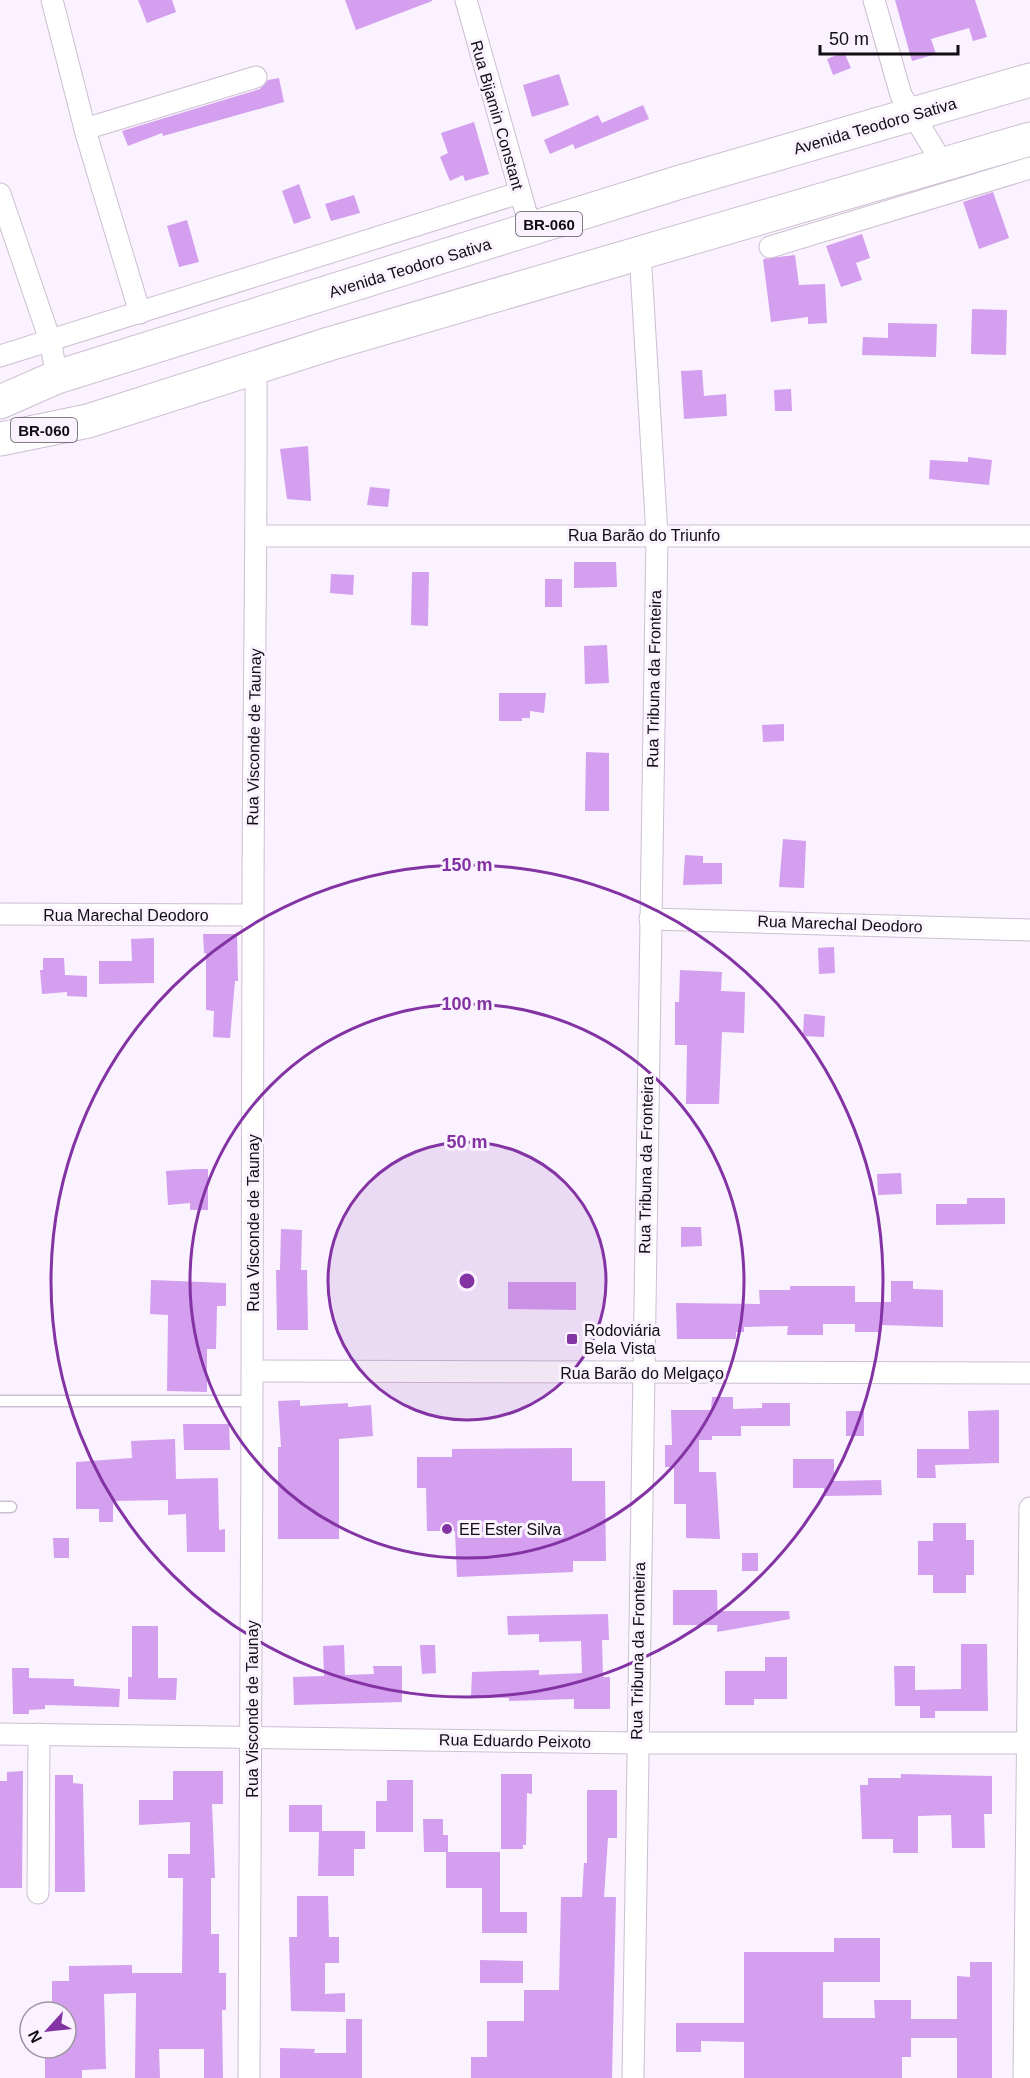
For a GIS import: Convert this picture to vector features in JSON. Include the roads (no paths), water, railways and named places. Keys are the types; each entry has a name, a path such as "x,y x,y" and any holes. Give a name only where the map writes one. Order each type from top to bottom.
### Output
{"main road":[{"name":"Avenida Teodoro Sativa","path":"0,402 63,376 677,183 1030,80"},
{"name":"BR-060","path":"0,439 88,421 640,252 943,164 1029,154"},
{"path":"63,376 65,393 70,406 76,414 88,421"}],"street":[{"path":"52,0 85,129 140,313"},
{"name":"Rua Bijamin Constant","path":"466,0 531,230"},
{"path":"874,0 902,95 911,116 943,164"},
{"path":"85,129 256,77"},
{"path":"770,247 1029,154 1030,175"},
{"path":"0,194 63,376"},
{"path":"0,356 519,194"},
{"name":"Rua Tribuna da Fronteira","path":"633,2078 642,1374 657,535 640,252"},
{"name":"Rua Visconde de Taunay","path":"249,2078 254,1401 252,915 257,536 256,368"},
{"name":"Rua Barão do Triunfo","path":"257,536 1030,536"},
{"name":"Rua Marechal Deodoro","path":"0,914 252,915"},
{"name":"Rua Marechal Deodoro","path":"650,919 1030,930"},
{"name":"Rua Barão do Melgaço","path":"254,1371 642,1374 1030,1373"},
{"path":"1024,2078 1030,1508"},
{"name":"Rua Eduardo Peixoto","path":"0,1734 637,1743 1029,1743"},
{"path":"38,1893 39,1734"}],"lane":[{"path":"0,1401 254,1401"}],"place":[{"name":"Rodoviária Bela Vista","path":"572,1339"},
{"name":"EE Ester Silva","path":"447,1529"}]}
